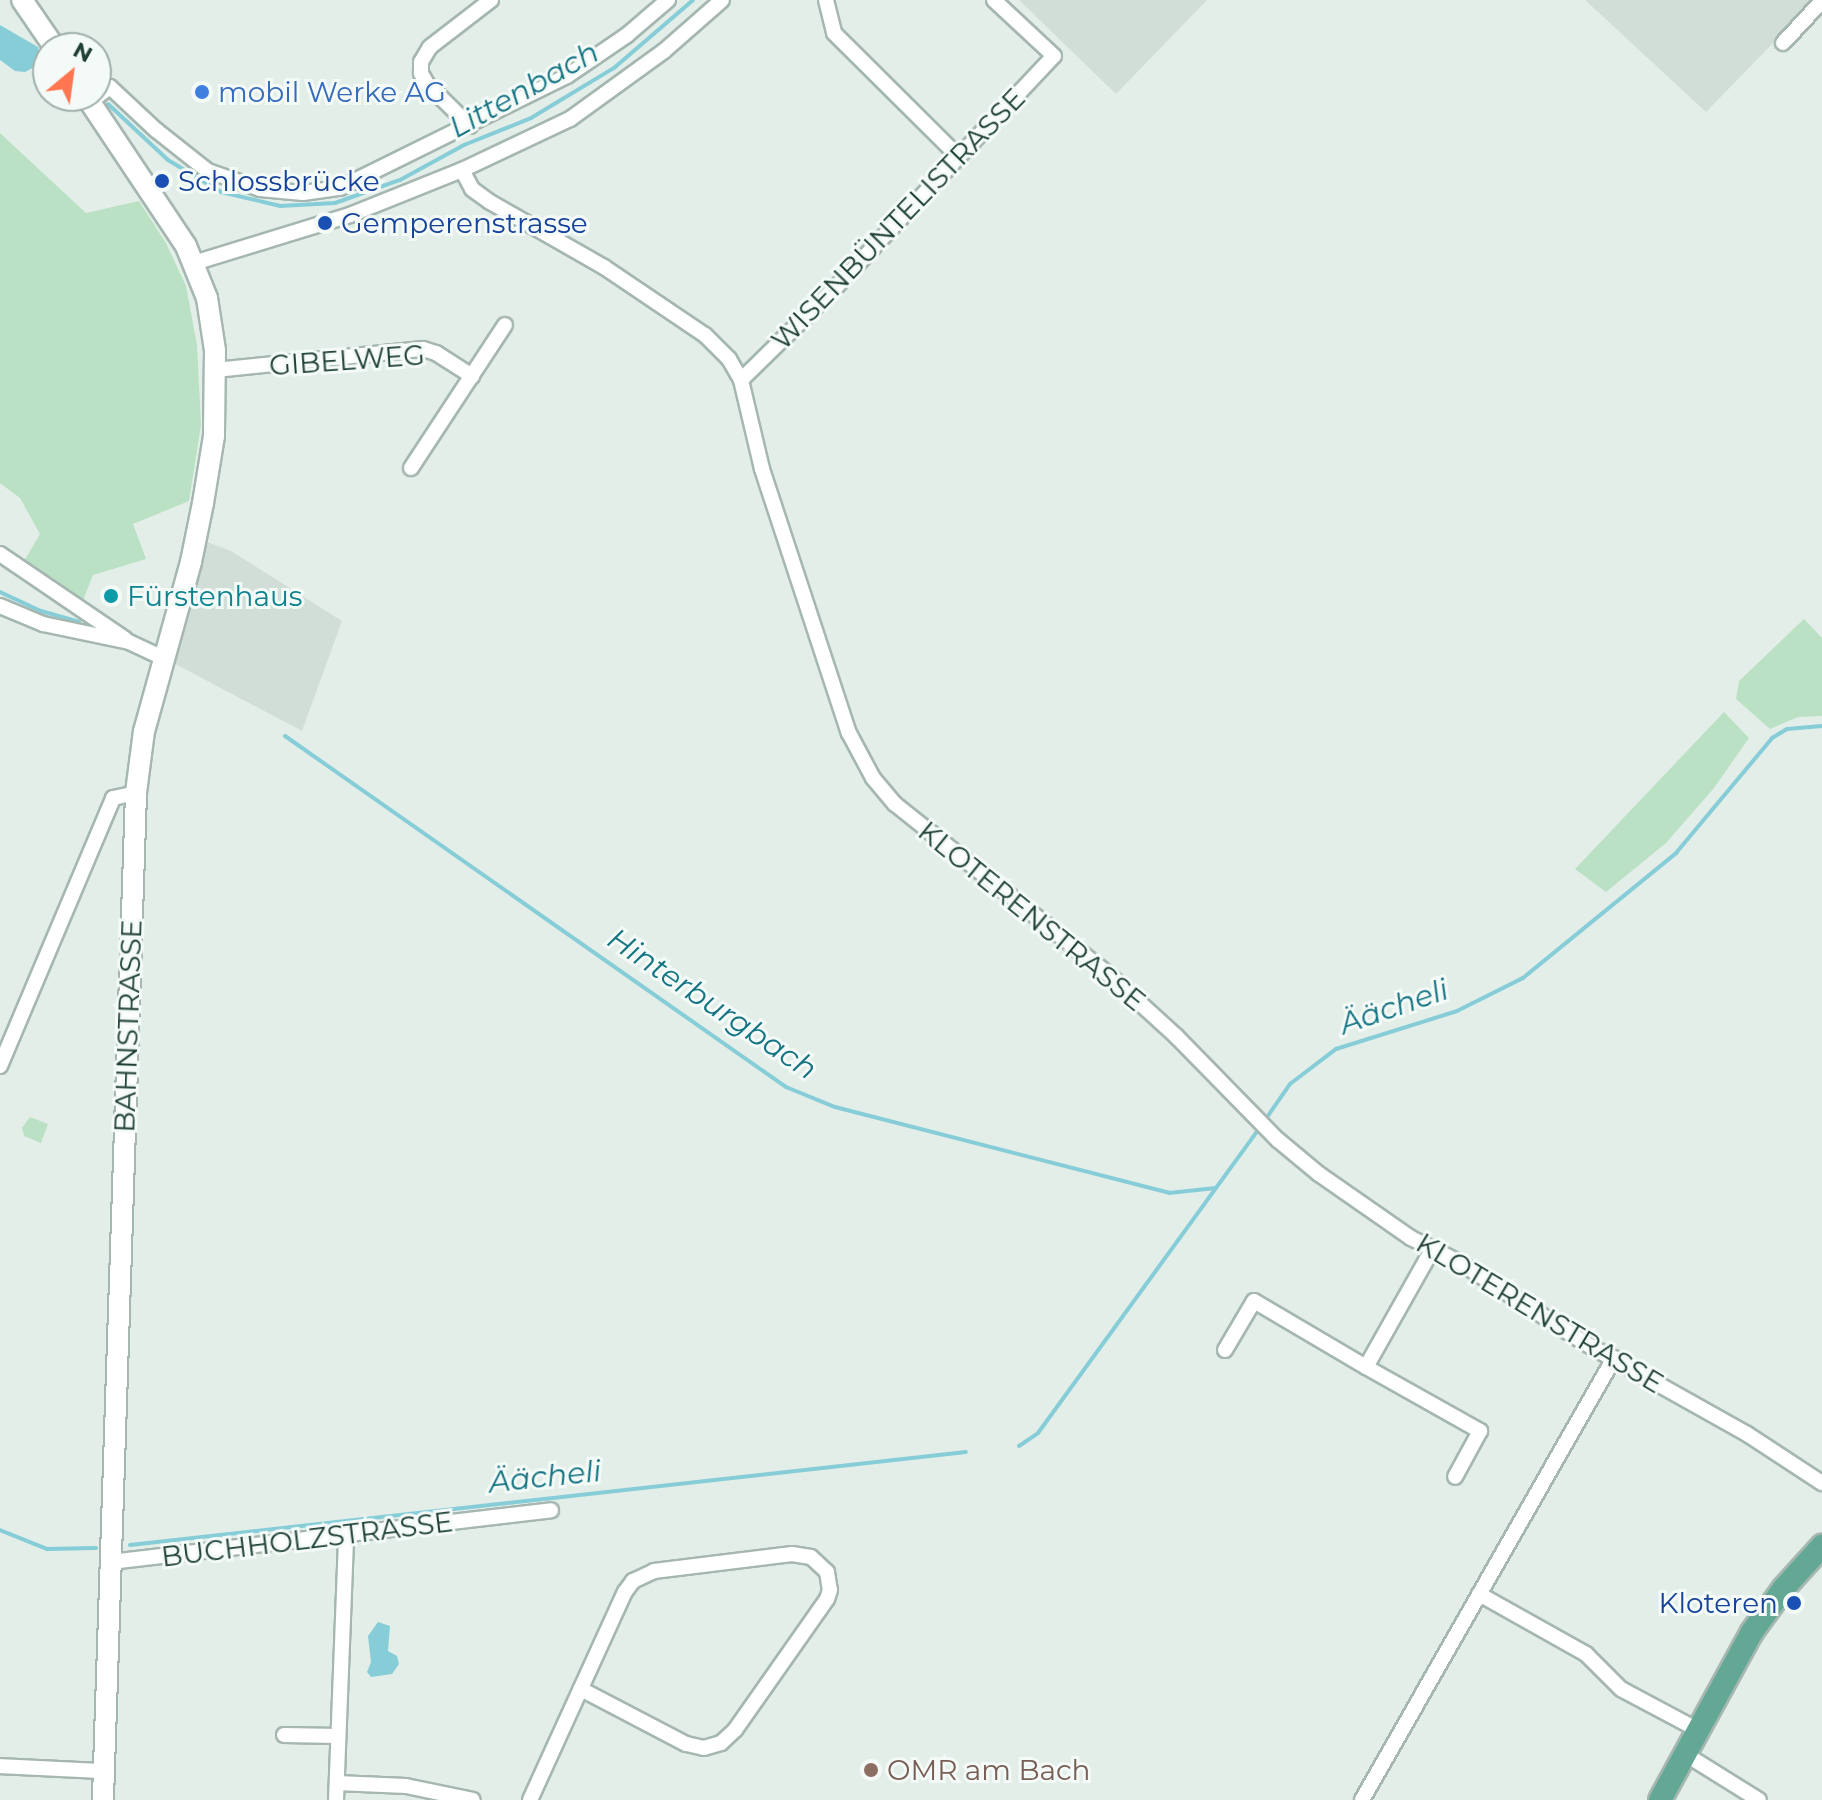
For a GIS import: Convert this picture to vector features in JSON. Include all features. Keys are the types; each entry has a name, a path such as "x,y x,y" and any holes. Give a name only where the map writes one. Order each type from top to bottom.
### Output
{"main road":[{"path":"22,0 44,32"},
{"name":"BAHNSTRASSE","path":"96,112 194,263 207,298 215,370 214,436 200,519 144,731 136,793 103,1800"},
{"path":"1660,1800 1752,1632 1784,1588 1822,1546"}],"street":[{"path":"470,126 427,84 421,73 421,62 430,47 491,0"},
{"path":"112,89 156,130 208,171 260,189 303,193 340,188 567,76 627,35 668,0"},
{"path":"194,263 350,215 464,174 570,119 630,78 722,0"},
{"path":"826,0 834,33 957,155"},
{"name":"WISENBÜNTELISTRASSE","path":"741,380 837,286 957,155 1054,56 994,0"},
{"path":"1783,43 1822,1"},
{"name":"KLOTERENSTRASSE","path":"464,174 472,189 490,202 567,244 705,335 729,359 741,380 762,469 832,685 860,758 873,778 933,837 1007,892 1128,992 1270,1131 1329,1181 1432,1250 1459,1262 1614,1358 1770,1447 1822,1483"},
{"name":"GIBELWEG","path":"411,468 505,325"},
{"name":"GIBELWEG","path":"215,370 423,349 436,353 472,376"},
{"path":"0,554 129,642 164,658"},
{"path":"0,606 43,624 129,642"},
{"path":"0,1066 113,798 136,793"},
{"path":"1366,1367 1432,1250"},
{"path":"1225,1350 1254,1301 1480,1431 1455,1477"},
{"path":"1362,1800 1614,1358"},
{"name":"BUCHHOLZSTRASSE","path":"111,1562 551,1510"},
{"path":"336,1800 346,1534"},
{"path":"530,1800 625,1592 642,1575 792,1554 811,1557 827,1572 830,1590 827,1599 735,1730 721,1743 704,1748 686,1744 581,1689"},
{"path":"1479,1594 1586,1654 1621,1689 1698,1730"},
{"path":"284,1735 338,1736"},
{"path":"1685,1754 1759,1800"},
{"path":"0,1766 104,1771"},
{"path":"337,1783 406,1786 473,1800"}],"shaded area":[{"path":"1019,0 1207,0 1116,94"},
{"path":"1585,0 1815,0 1706,112"},
{"path":"197,538 231,551 342,621 302,731 164,658"}],"green space":[{"path":"0,133 86,213 139,201 166,243 186,286 197,345 201,425 189,501 133,524 146,559 93,575 83,600 23,563 40,534 20,498 0,483"},
{"path":"1804,619 1822,638 1822,716 1798,717 1770,729 1736,699 1739,681"},
{"path":"1724,712 1749,738 1714,788 1666,843 1606,892 1575,869"},
{"path":"30,1117 48,1124 41,1143 24,1136 22,1128"}],"water":[{"path":"0,25 32,44 32,68 25,72 15,71 0,60"},
{"path":"378,1622 390,1626 388,1651 397,1656 399,1664 392,1674 371,1677 367,1672 371,1662 368,1636"}],"waterway":[{"name":"Littenbach","path":"112,108 168,160 221,192 280,206 335,203 400,180 464,145 531,118 614,68 693,0"},
{"name":"Hinterburgbach","path":"0,592 41,611 79,622"},
{"name":"Äächeli","path":"1265,1120 1290,1084 1336,1049 1457,1011 1523,978 1676,853 1772,738 1787,729 1822,726"},
{"name":"Hinterburgbach","path":"285,736 786,1087 835,1107 1169,1193 1216,1188"},
{"name":"Äächeli","path":"1019,1446 1038,1433 1260,1127"},
{"name":"Äächeli","path":"130,1545 966,1452"},
{"name":"Äächeli","path":"0,1530 47,1549 96,1548"}],"place":[{"name":"mobil Werke AG","path":"202,92"},
{"name":"Schlossbrücke","path":"162,181"},
{"name":"Gemperenstrasse","path":"325,223"},
{"name":"Fürstenhaus","path":"111,596"},
{"name":"Kloteren","path":"1794,1603"},
{"name":"OMR am Bach","path":"871,1770"}]}
